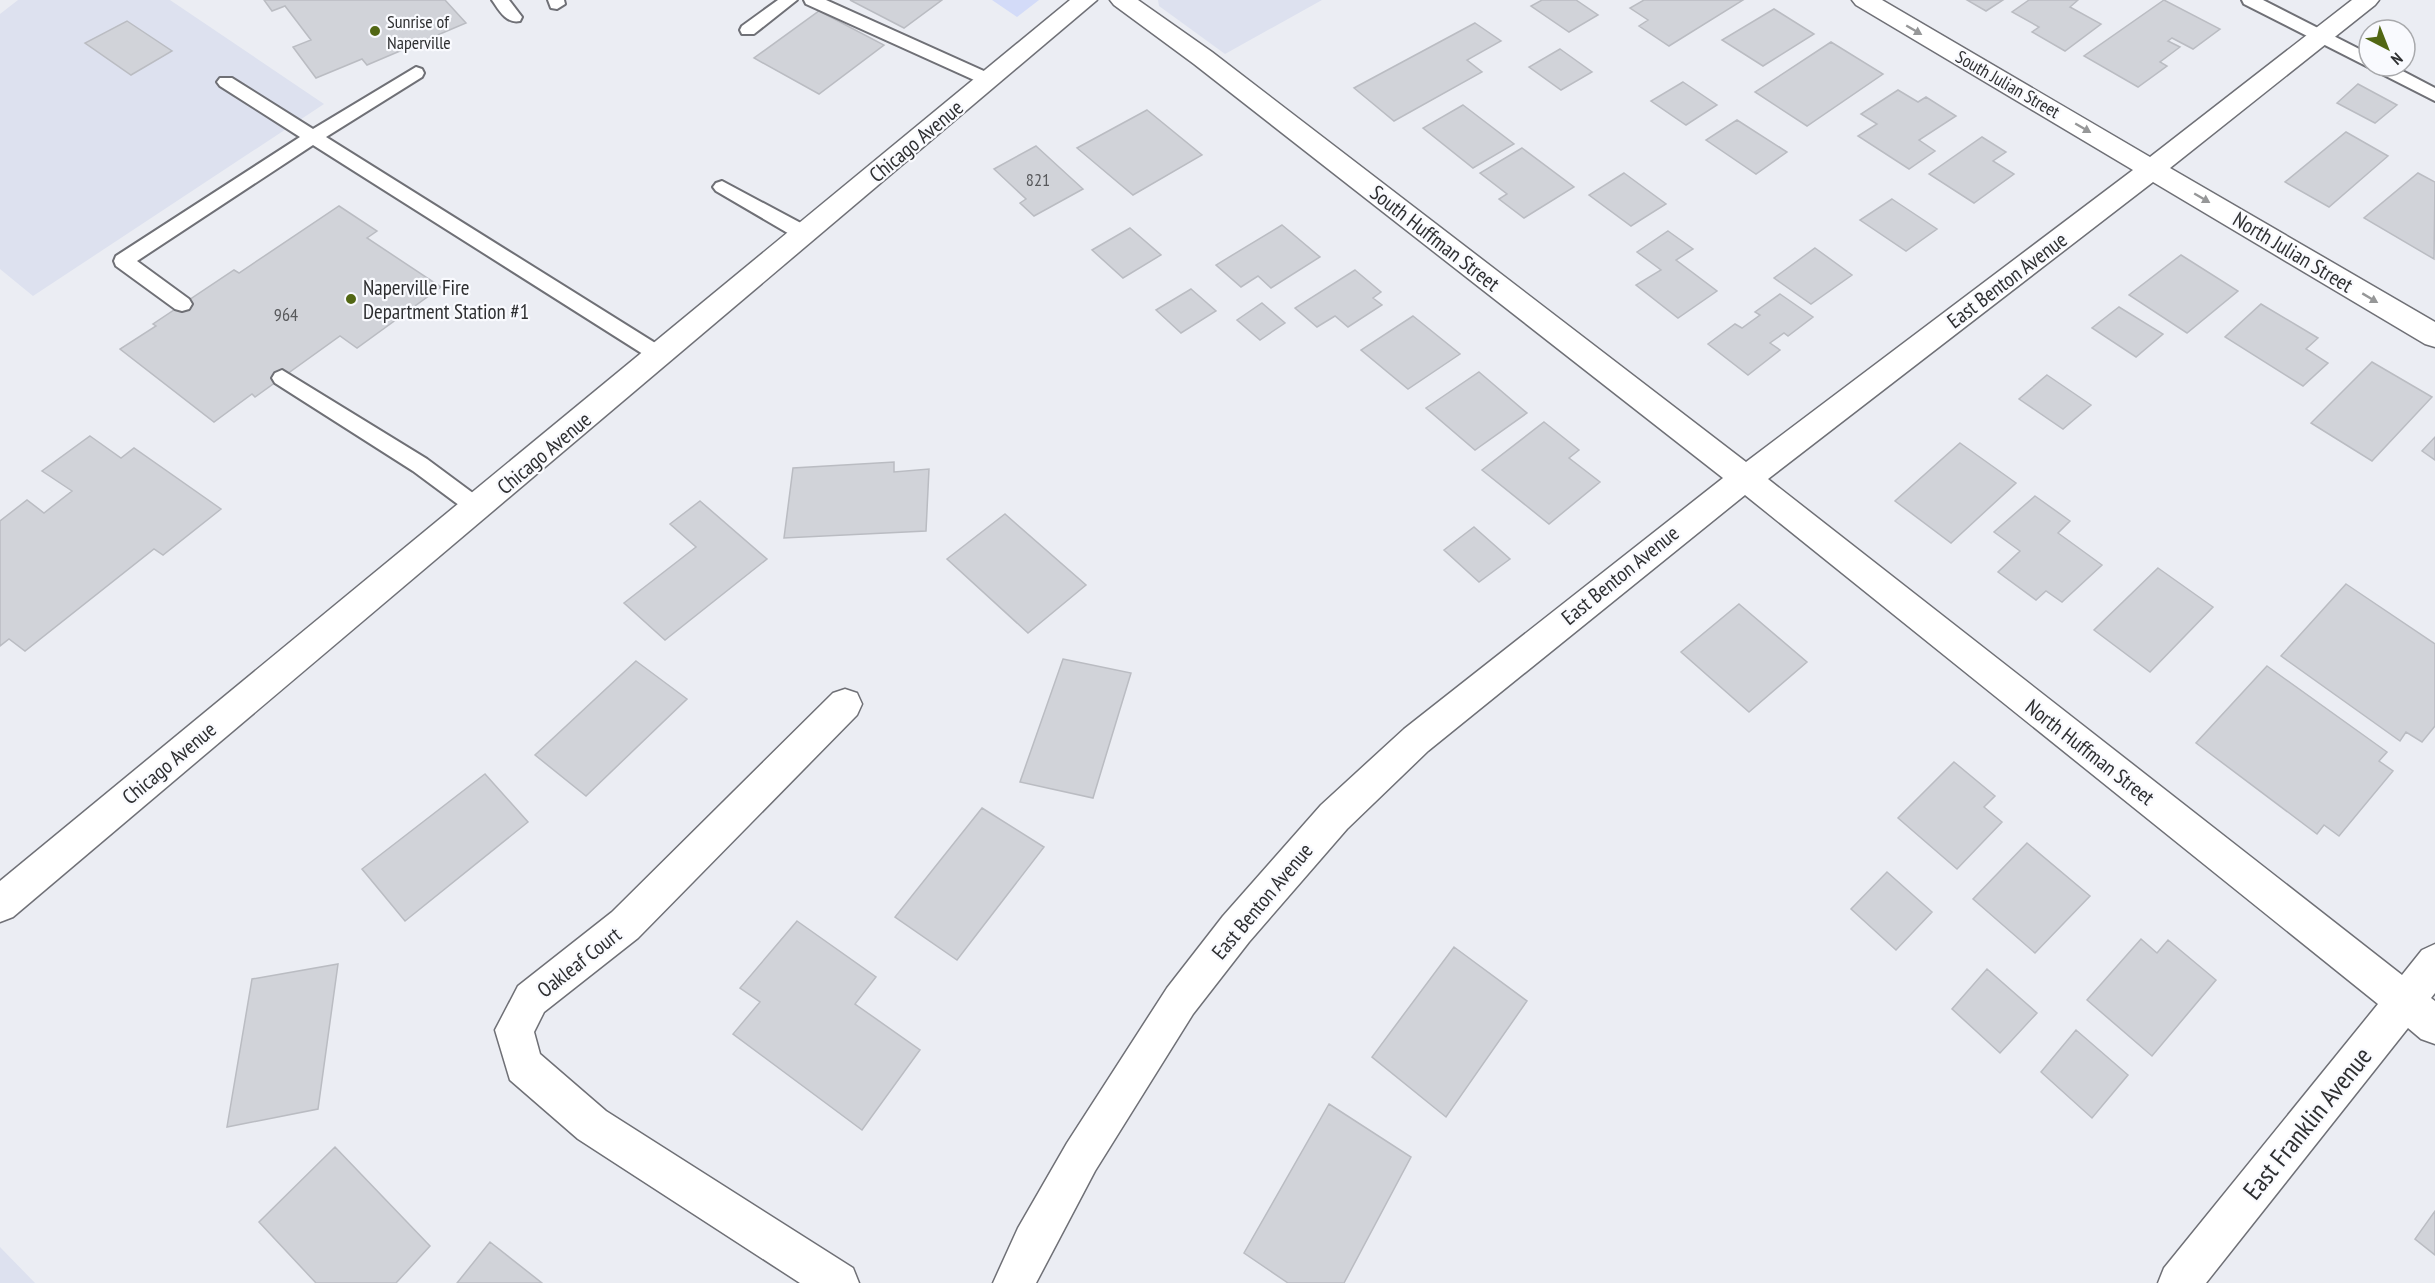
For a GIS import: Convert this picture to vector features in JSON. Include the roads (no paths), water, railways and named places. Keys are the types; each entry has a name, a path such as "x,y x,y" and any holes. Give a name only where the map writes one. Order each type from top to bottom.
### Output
{"street":[{"name":"Chicago Avenue","path":"0,904 661,356 1085,0"},
{"name":"South Huffman Street","path":"1122,0 1203,58 1745,478"},
{"name":"South Julian Street","path":"1864,0 2152,169"},
{"name":"East Benton Avenue","path":"1014,1283 1032,1243 1081,1157 1180,1001 1236,929 1334,817 1416,740 1713,501 2152,169 2367,0"},
{"name":"North Julian Street","path":"2152,169 2435,336"},
{"name":"North Huffman Street","path":"1745,478 2435,1025"},
{"name":"Oakleaf Court","path":"838,1283 592,1125 524,1066 514,1030 531,999 625,925 845,704"},
{"name":"East Franklin Avenue","path":"2179,1283 2435,963"}],"lane":[{"path":"500,0 514,17"},
{"path":"748,30 789,0"},
{"path":"812,0 989,80"},
{"path":"2250,0 2357,54"},
{"path":"182,304 123,261 416,73"},
{"path":"2402,78 2435,95"},
{"path":"226,82 661,356"},
{"path":"722,187 805,234"},
{"path":"282,378 420,465 478,508"}],"place":[{"name":"Sunrise of Naperville","path":"375,31"},
{"name":"Naperville Fire Department Station #1","path":"351,299"}]}
